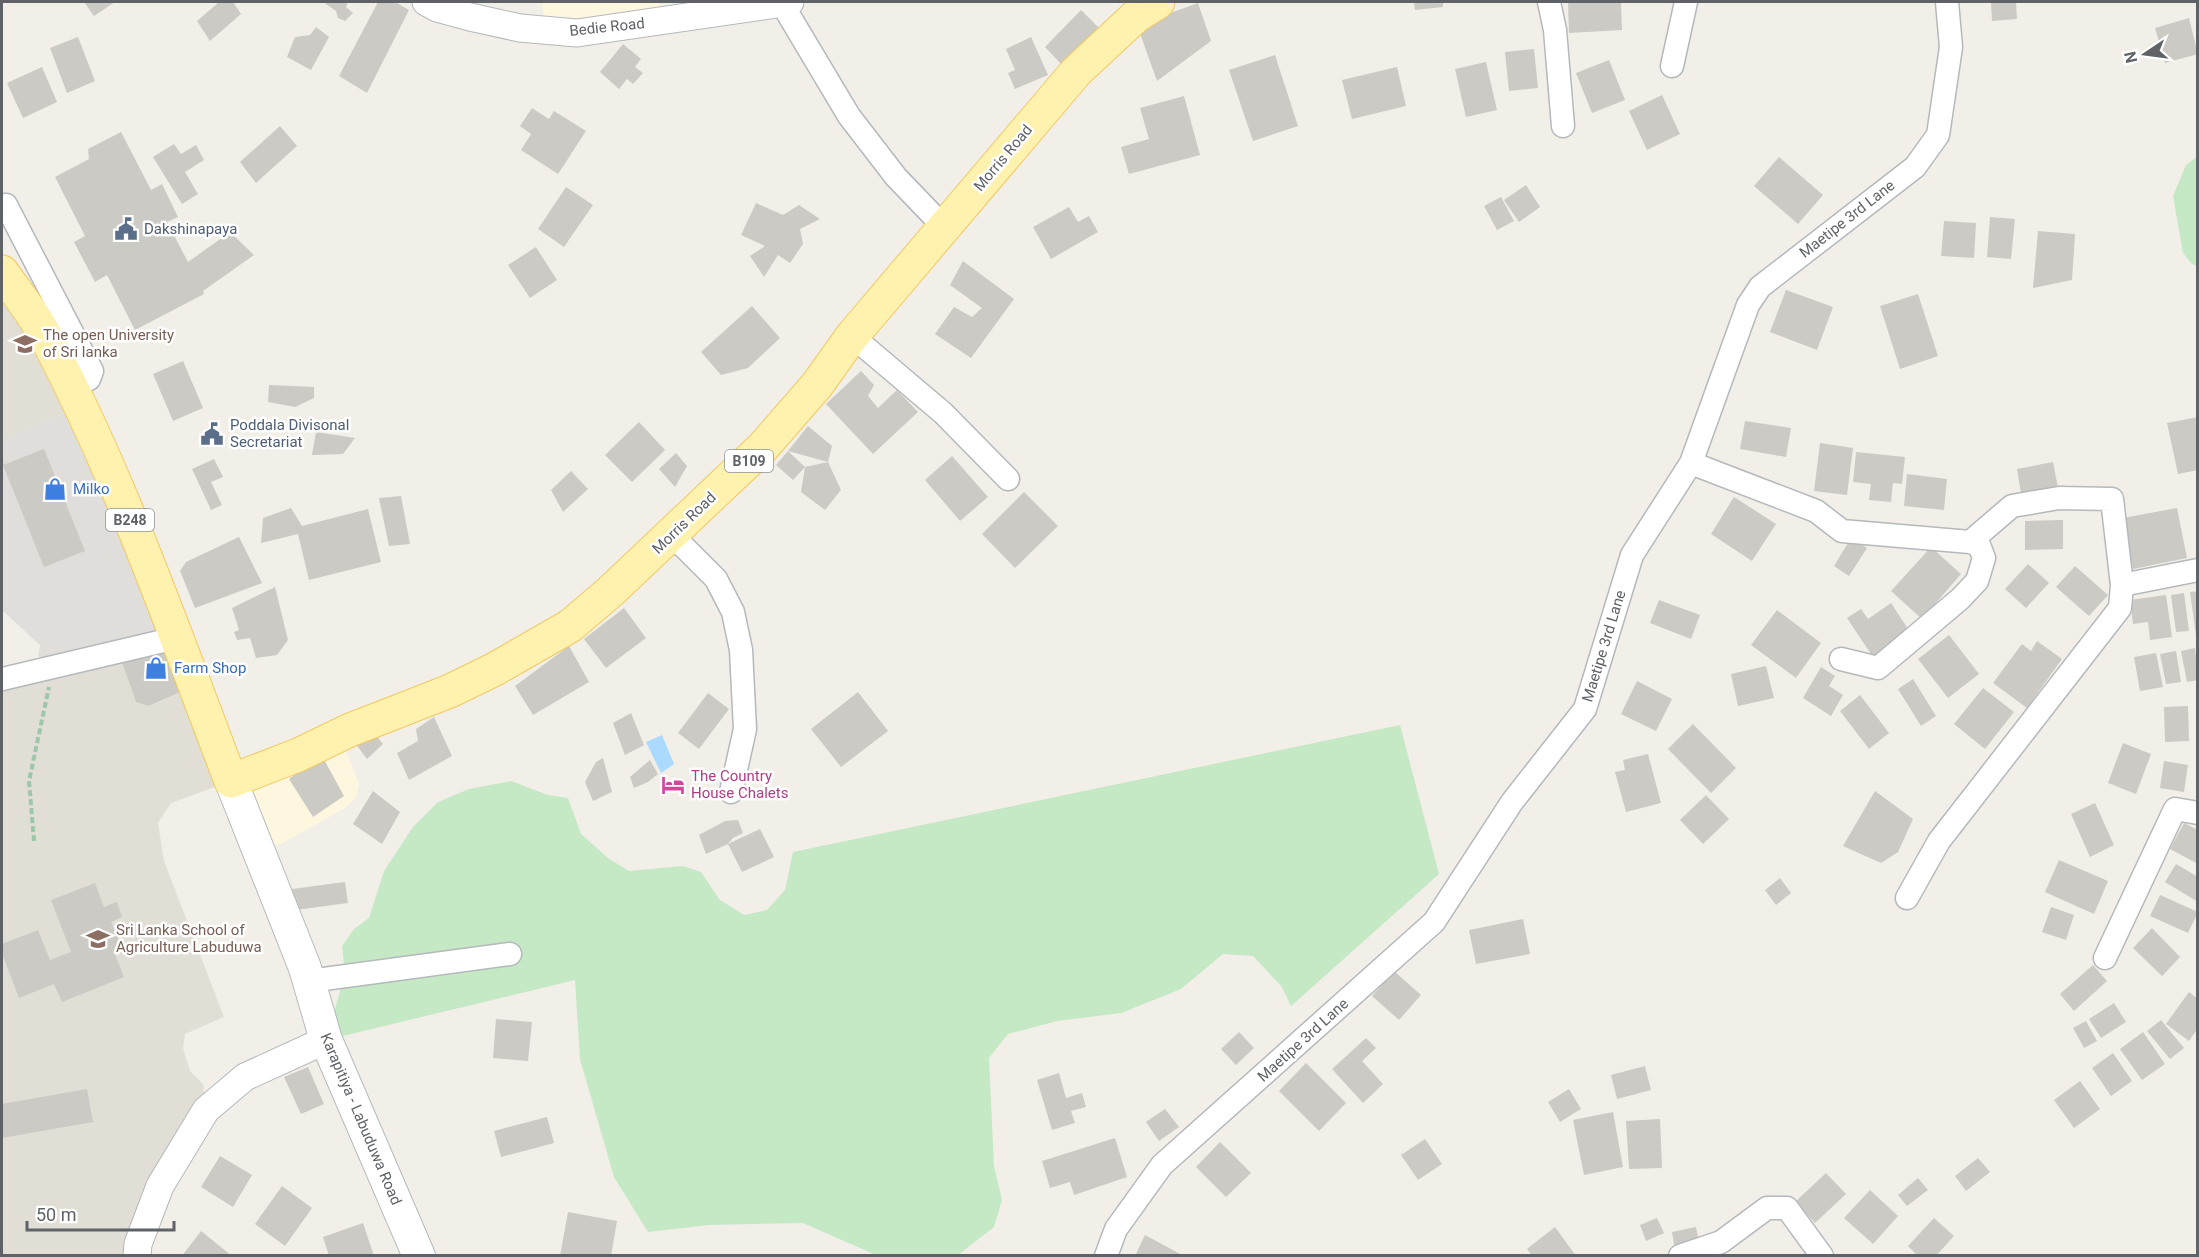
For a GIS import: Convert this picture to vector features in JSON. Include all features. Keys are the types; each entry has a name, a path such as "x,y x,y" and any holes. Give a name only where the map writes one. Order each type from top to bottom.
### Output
{"main road":[{"name":"Morris Road","path":"231,781 298,755 350,730 450,691 495,669 570,626 670,538 763,447 817,385 852,336 1076,72 1136,16 1156,2"},
{"name":"B248","path":"2,272 43,330 71,387 130,521 231,781"},
{"name":"Karapitiya - Labuduwa Road","path":"231,781 309,981 326,1040 418,1256"}],"street":[{"name":"Bedie Road","path":"426,2 437,8 520,28 577,33 790,2"},
{"path":"781,2 855,124 896,177 944,227"},
{"path":"1550,2 1555,30 1563,126"},
{"path":"1672,66 1686,2"},
{"name":"Maetipe 3rd Lane","path":"1106,1256 1116,1229 1162,1165 1434,922 1512,802 1585,709 1632,555 1691,463 1748,305 1760,287 1915,167 1938,135 1951,47 1947,2"},
{"path":"6,205 92,371 89,379 71,387"},
{"path":"852,336 943,413 1008,480"},
{"path":"1691,463 1816,511 1842,531 1979,544 1984,558 1977,581 1960,599 1878,668 1841,659"},
{"path":"1907,898 1939,841 2120,608 2122,585 2112,500 2059,498 2012,506 1970,542"},
{"path":"670,538 683,546 716,579 733,612 741,650 745,729 732,792"},
{"path":"2122,585 2198,570"},
{"path":"2,679 176,638"},
{"path":"2105,958 2175,809 2198,813"},
{"path":"309,981 510,954"},
{"path":"137,1256 138,1244 160,1186 206,1110 245,1077 326,1040"},
{"path":"1680,1256 1720,1242 1767,1208 1787,1208 1822,1256"}],"path":[{"path":"33,841 29,781 54,666"}],"shaded area":[{"path":"542,2 660,2 654,22 546,31"},
{"name":"The open University of Sri lanka","path":"2,272 81,406 2,440"},
{"path":"81,406 176,638 54,666 38,656 40,645 2,610 2,440"},
{"name":"Sri Lanka School of Agriculture Labuduwa","path":"118,651 136,702 150,706 194,686 231,781 171,803 158,823 164,861 224,1017 185,1034 183,1048 190,1071 203,1084 206,1110 137,1255 2,1255 2,679"},
{"path":"339,744 347,753 359,784 356,798 345,808 259,856 231,781"}],"green space":[{"path":"2197,157 2197,266 2192,264 2183,253 2173,196 2186,165"},
{"path":"1400,725 1439,874 1291,1006 1282,987 1253,956 1223,954 1181,989 1121,1013 1057,1021 1008,1034 989,1058 994,1166 1002,1200 994,1227 958,1255 876,1255 803,1223 709,1225 648,1232 614,1177 580,1059 575,980 326,1040 345,974 342,946 354,929 369,918 384,871 413,827 438,802 469,789 511,781 548,795 568,798 581,834 608,858 629,871 683,866 701,872 720,900 744,915 767,910 785,890 793,852"}],"water":[{"path":"662,735 674,764 661,773 646,742"}],"building":[{"path":"84,2 115,2 94,16"},
{"path":"219,2 233,2 241,14 210,41 197,21"},
{"path":"323,2 348,2 346,7 353,13 345,21 338,18 336,11"},
{"path":"378,2 395,2 409,10 367,93 339,76"},
{"path":"1414,2 1443,2 1443,7 1415,10"},
{"path":"1568,2 1621,2 1622,30 1569,33"},
{"path":"1991,2 2016,2 2017,19 1992,21"},
{"path":"1198,3 1211,41 1157,81 1137,25"},
{"path":"1081,10 1099,28 1061,64 1045,47"},
{"path":"2189,18 2198,54 2165,63 2155,28"},
{"path":"316,27 329,37 311,70 287,57 295,37 310,35"},
{"path":"78,37 95,81 67,93 50,48"},
{"path":"1031,37 1048,75 1015,89 1008,73 1015,70 1006,49"},
{"path":"623,44 641,59 635,67 643,73 633,84 627,79 619,89 600,72"},
{"path":"1534,49 1538,88 1509,91 1505,52"},
{"path":"1275,55 1298,126 1253,141 1229,70"},
{"path":"1609,60 1625,100 1592,113 1576,73"},
{"path":"1486,62 1497,110 1466,117 1455,69"},
{"path":"42,67 57,102 23,118 7,83"},
{"path":"1397,67 1406,106 1352,119 1342,80"},
{"path":"1662,95 1680,134 1647,150 1629,111"},
{"path":"1184,96 1200,155 1129,174 1121,147 1149,139 1140,108"},
{"path":"532,108 549,119 554,111 586,131 558,174 521,150 531,134 520,126"},
{"path":"280,126 297,146 256,183 240,162"},
{"name":"Dakshinapaya","path":"121,132 151,190 162,184 178,217 167,222 188,262 230,232 254,255 203,291 204,294 135,330 107,275 95,282 74,242 85,236 55,177 89,159 88,149"},
{"path":"174,144 181,154 196,145 204,160 185,172 198,194 182,204 153,157"},
{"path":"1779,157 1823,195 1798,224 1754,186"},
{"path":"1526,185 1540,207 1519,222 1504,200"},
{"path":"566,187 593,205 564,247 538,229"},
{"path":"1501,197 1514,221 1497,230 1484,206"},
{"path":"756,203 783,215 799,205 820,219 800,229 803,244 790,263 778,255 764,277 750,256 765,246 741,235"},
{"path":"1069,207 1078,222 1089,216 1098,232 1051,259 1033,227"},
{"path":"1990,217 2015,219 2011,259 1987,257"},
{"path":"1944,221 1976,223 1974,258 1941,256"},
{"path":"2038,231 2075,234 2072,280 2033,288"},
{"path":"536,247 557,280 530,298 508,265"},
{"path":"963,261 1014,299 971,358 935,334 954,307 972,317 982,308 950,285"},
{"path":"1786,290 1833,307 1817,350 1770,332"},
{"path":"1918,294 1938,356 1900,369 1880,306"},
{"path":"752,306 780,338 748,368 721,375 701,352"},
{"path":"183,361 203,408 173,421 153,374"},
{"path":"861,371 874,385 868,396 878,408 897,390 918,412 873,454 826,404"},
{"path":"269,385 314,387 314,398 295,407 268,402"},
{"path":"2198,417 2198,470 2178,474 2167,423"},
{"path":"1745,421 1791,428 1786,457 1740,449"},
{"path":"639,422 665,450 632,482 605,455"},
{"path":"808,426 832,446 828,462 788,451"},
{"path":"316,432 355,438 343,454 312,455"},
{"path":"1820,443 1853,448 1847,495 1814,491"},
{"path":"44,449 85,551 44,567 3,465"},
{"path":"788,451 805,467 793,480 776,465"},
{"path":"1856,452 1905,457 1902,484 1893,483 1891,502 1869,500 1871,484 1853,482"},
{"path":"676,453 687,466 675,487 659,469"},
{"path":"952,456 988,497 960,521 925,480"},
{"path":"214,459 223,477 211,482 222,505 211,510 192,469"},
{"path":"828,462 841,490 825,510 801,492 805,467"},
{"path":"2053,462 2059,493 2022,500 2017,469"},
{"path":"571,471 588,489 563,512 551,490"},
{"path":"1907,474 1947,479 1944,510 1904,506"},
{"path":"1024,492 1058,526 1015,568 982,534"},
{"path":"401,496 410,544 389,546 379,498"},
{"path":"1734,497 1776,524 1752,561 1711,534"},
{"path":"291,508 302,526 368,509 381,562 309,580 298,534 261,543 263,518"},
{"path":"2177,508 2187,558 2133,569 2123,518"},
{"path":"2063,520 2063,549 2025,550 2025,521"},
{"path":"239,537 262,583 195,608 180,571 186,562"},
{"path":"1851,538 1867,548 1849,576 1834,566"},
{"path":"1931,547 1961,574 1922,619 1891,591"},
{"path":"2028,564 2049,583 2026,608 2005,589"},
{"path":"2075,566 2108,595 2089,616 2056,587"},
{"path":"275,587 288,640 277,655 256,658 250,638 237,640 234,632 239,630 232,608"},
{"path":"2198,591 2198,636 2196,636 2190,592"},
{"path":"2184,593 2189,631 2176,632 2171,595"},
{"path":"2166,595 2172,637 2150,640 2148,622 2133,624 2130,600"},
{"path":"1659,600 1700,615 1691,639 1650,623"},
{"path":"1891,603 1910,632 1873,657 1847,618 1861,609 1868,619"},
{"path":"624,608 646,638 606,668 584,639"},
{"path":"1777,610 1821,643 1796,678 1751,645"},
{"path":"1949,635 1979,674 1948,698 1918,659"},
{"name":"Farm Shop","path":"176,638 194,686 149,706 136,702 118,651"},
{"path":"2037,641 2062,659 2027,708 1993,683 2022,644 2031,651"},
{"path":"569,646 589,682 533,715 515,686"},
{"path":"2195,648 2198,680 2187,682 2181,651"},
{"path":"2176,651 2181,682 2166,684 2160,654"},
{"path":"2156,653 2163,687 2140,691 2134,657"},
{"path":"1766,666 1774,698 1738,706 1731,674"},
{"path":"1821,667 1835,676 1829,686 1843,695 1831,716 1803,698"},
{"path":"1913,679 1936,716 1921,726 1898,689"},
{"path":"1637,681 1672,699 1656,731 1621,714"},
{"path":"1983,688 2014,712 1985,749 1954,724"},
{"path":"858,692 888,731 841,767 811,729"},
{"path":"708,693 729,709 699,749 678,733"},
{"path":"1860,695 1889,733 1869,749 1840,711"},
{"path":"2188,706 2189,741 2165,742 2164,707"},
{"path":"631,713 644,745 625,755 613,723"},
{"path":"434,717 452,756 409,780 397,753 418,741 416,729"},
{"path":"1693,724 1736,768 1711,793 1668,749"},
{"path":"372,730 383,744 367,759 355,743"},
{"path":"2123,743 2151,754 2136,794 2108,783"},
{"path":"321,754 344,796 313,817 289,779"},
{"path":"1648,754 1661,803 1626,812 1615,772 1625,770 1623,760"},
{"path":"603,758 612,792 593,801 585,782 596,762"},
{"path":"650,760 658,774 648,782 634,788 630,777"},
{"path":"2164,761 2188,765 2184,792 2160,788"},
{"path":"373,791 400,812 382,844 353,824"},
{"path":"1875,791 1913,819 1898,852 1881,863 1843,846"},
{"path":"1706,795 1729,819 1703,844 1680,820"},
{"path":"2095,803 2114,845 2090,857 2071,814"},
{"path":"738,820 743,833 733,838 728,844 706,854 699,835 725,821"},
{"path":"2184,823 2198,830 2198,864 2170,849"},
{"path":"760,829 774,857 742,872 728,844"},
{"path":"2059,860 2108,881 2094,914 2045,892"},
{"path":"2176,864 2198,877 2198,902 2165,882"},
{"path":"1780,878 1791,893 1776,905 1765,890"},
{"path":"345,882 348,903 295,910 292,889"},
{"path":"95,883 104,907 117,902 122,917 111,922 122,948 114,951 124,977 62,1002 54,984 19,998 2,953 2,944 38,930 50,960 71,952 51,900"},
{"path":"2160,895 2198,912 2188,933 2150,916"},
{"path":"2051,907 2074,915 2066,940 2042,932"},
{"path":"1523,919 1530,954 1476,964 1469,930"},
{"path":"2152,928 2180,957 2162,976 2133,948"},
{"path":"2093,965 2107,981 2074,1011 2060,994"},
{"path":"1394,971 1421,995 1399,1020 1372,996"},
{"path":"2189,992 2198,999 2198,1028 2189,1041 2166,1024"},
{"path":"2114,1003 2126,1022 2101,1038 2089,1019"},
{"path":"496,1019 532,1022 528,1061 493,1058"},
{"path":"2161,1020 2184,1048 2170,1059 2147,1031"},
{"path":"2086,1021 2097,1041 2084,1048 2073,1028"},
{"path":"1239,1032 1254,1048 1236,1065 1221,1049"},
{"path":"2143,1032 2165,1064 2142,1080 2120,1049"},
{"path":"1366,1038 1376,1048 1362,1061 1383,1084 1363,1103 1332,1069"},
{"path":"2113,1053 2132,1081 2111,1096 2092,1068"},
{"path":"1306,1063 1346,1103 1319,1131 1279,1091"},
{"path":"1645,1066 1651,1090 1617,1099 1611,1075"},
{"path":"308,1067 324,1104 301,1114 284,1077"},
{"path":"1059,1073 1066,1098 1082,1093 1086,1107 1071,1111 1075,1123 1052,1130 1037,1080"},
{"path":"2080,1081 2100,1109 2074,1128 2054,1100"},
{"path":"87,1089 93,1122 2,1138 2,1104"},
{"path":"1569,1089 1581,1109 1560,1122 1548,1102"},
{"path":"1165,1109 1179,1127 1159,1141 1146,1122"},
{"path":"1613,1112 1623,1167 1584,1175 1573,1120"},
{"path":"547,1117 554,1143 501,1157 494,1131"},
{"path":"1660,1119 1662,1168 1629,1169 1626,1121"},
{"path":"1115,1138 1127,1177 1074,1195 1070,1182 1050,1188 1042,1161"},
{"path":"1425,1139 1442,1164 1418,1180 1401,1155"},
{"path":"1220,1142 1251,1173 1226,1197 1196,1167"},
{"path":"220,1156 252,1175 233,1207 201,1187"},
{"path":"1978,1158 1990,1172 1966,1191 1955,1176"},
{"path":"1826,1173 1846,1194 1815,1223 1795,1202"},
{"path":"1918,1178 1928,1190 1907,1206 1898,1195"},
{"path":"282,1186 312,1208 285,1246 255,1224"},
{"path":"1870,1190 1898,1216 1873,1244 1844,1218"},
{"path":"568,1212 617,1221 611,1256 560,1256"},
{"path":"1657,1218 1664,1233 1646,1241 1640,1225"},
{"path":"1934,1218 1954,1236 1936,1256 1918,1256 1908,1246"},
{"path":"363,1223 374,1256 329,1256 323,1237"},
{"path":"1555,1227 1576,1256 1532,1256 1527,1249"},
{"path":"1696,1227 1700,1246 1675,1250 1672,1232"},
{"path":"201,1231 232,1256 182,1256"},
{"path":"1145,1235 1184,1256 1135,1256"}],"place":[{"name":"Dakshinapaya","path":"126,229"},
{"name":"The open University of Sri lanka","path":"25,344"},
{"name":"Poddala Divisonal Secretariat","path":"212,434"},
{"name":"Milko","path":"55,489"},
{"name":"Farm Shop","path":"156,668"},
{"name":"The Country House Chalets","path":"673,785"},
{"name":"Sri Lanka School of Agriculture Labuduwa","path":"98,939"}]}
